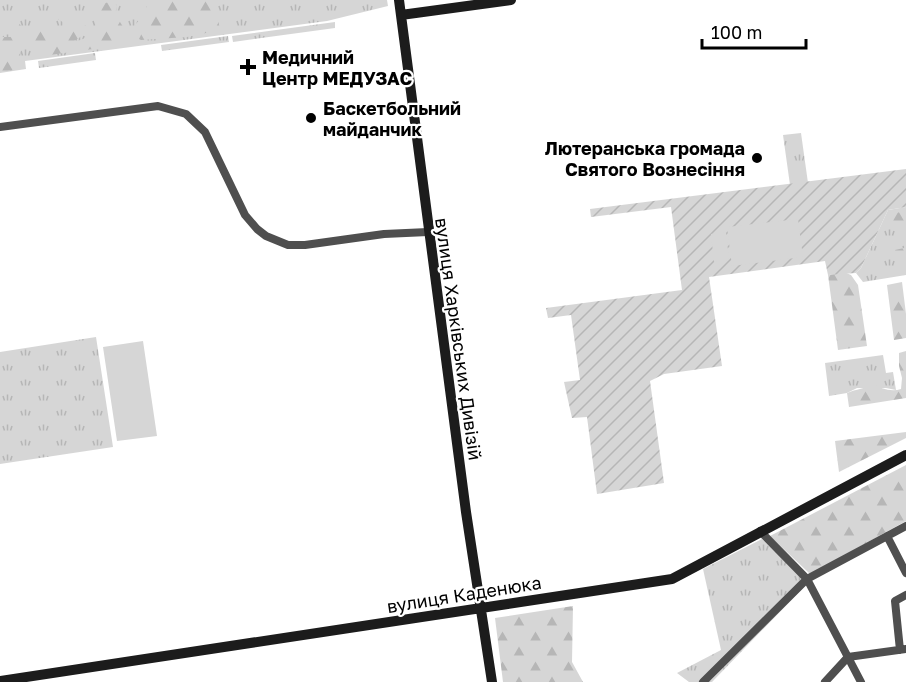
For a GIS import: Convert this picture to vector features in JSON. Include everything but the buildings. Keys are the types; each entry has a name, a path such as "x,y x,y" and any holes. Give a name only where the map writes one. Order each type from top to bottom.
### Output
{"street":[{"name":"вулиця Харківських Дивізій","path":"399,0 428,232 492,682"},
{"path":"401,15 511,0"},
{"path":"0,127 158,106 186,114 205,132 245,215 266,236 288,244 305,245 384,234 428,232"},
{"name":"вулиця Каденюка","path":"0,681 672,579 906,455"},
{"path":"703,682 807,579 906,526"},
{"path":"760,531 807,579 861,682"},
{"path":"887,536 906,573"},
{"path":"825,682 848,657 903,649 896,601 906,595"}],"green space":[{"path":"0,0 387,0 388,6 327,21 25,61 26,69 0,73"},
{"path":"147,0 217,0 220,30 187,37 141,40 139,39 142,33 135,25 146,12"},
{"path":"110,2 117,6 115,14 125,30 128,43 107,48 102,46 98,40 94,8 95,5"},
{"path":"72,17 86,26 86,32 71,42 51,40 48,44 64,46 87,37 92,40 93,49 35,57 31,26 39,21 43,26 62,27 64,23 58,19"},
{"path":"335,22 335,28 233,42 232,36"},
{"path":"19,23 23,36 20,63 14,70 0,72 0,33 3,37 11,37 11,33"},
{"path":"228,36 229,42 162,51 161,45"},
{"path":"95,53 96,60 39,68 38,61"},
{"path":"801,133 808,183 790,185 783,135"},
{"path":"906,169 906,207 888,210 861,268 856,273 828,275 825,261 709,277 722,366 664,374 650,381 664,483 597,494 587,417 572,418 564,382 580,380 571,315 548,318 546,308 682,290 671,207 591,217 590,209"},
{"path":"906,207 906,275 863,282 856,273 861,268 888,210"},
{"path":"902,211 906,218 906,242 904,237 899,239 896,237 892,215"},
{"path":"798,219 803,257 732,266 727,227"},
{"path":"726,232 729,260 714,262 711,234"},
{"path":"906,242 906,271 903,273 899,268 895,250 904,248"},
{"path":"844,272 851,275 858,285 867,346 838,350 828,275"},
{"path":"902,282 906,338 894,340 887,285"},
{"path":"96,337 113,447 0,464 0,352"},
{"path":"143,341 157,436 117,441 103,347"},
{"path":"906,351 906,398 849,407 847,393 873,383 886,389 901,389 899,353"},
{"path":"883,355 886,373 893,372 896,390 857,388 847,393 829,396 825,363"},
{"path":"906,432 906,438 839,472 835,441"},
{"path":"906,465 906,521 810,574 770,536"},
{"path":"762,539 800,575 805,586 712,682 689,682 677,673 721,650 703,569"},
{"path":"573,606 572,662 583,682 503,682 495,618"}],"place":[{"name":"Медичний Центр МЕДУЗАС","path":"248,67"},
{"name":"Баскетбольний майданчик","path":"311,118"},
{"name":"Лютеранська громада Святого Вознесіння","path":"757,158"}]}
